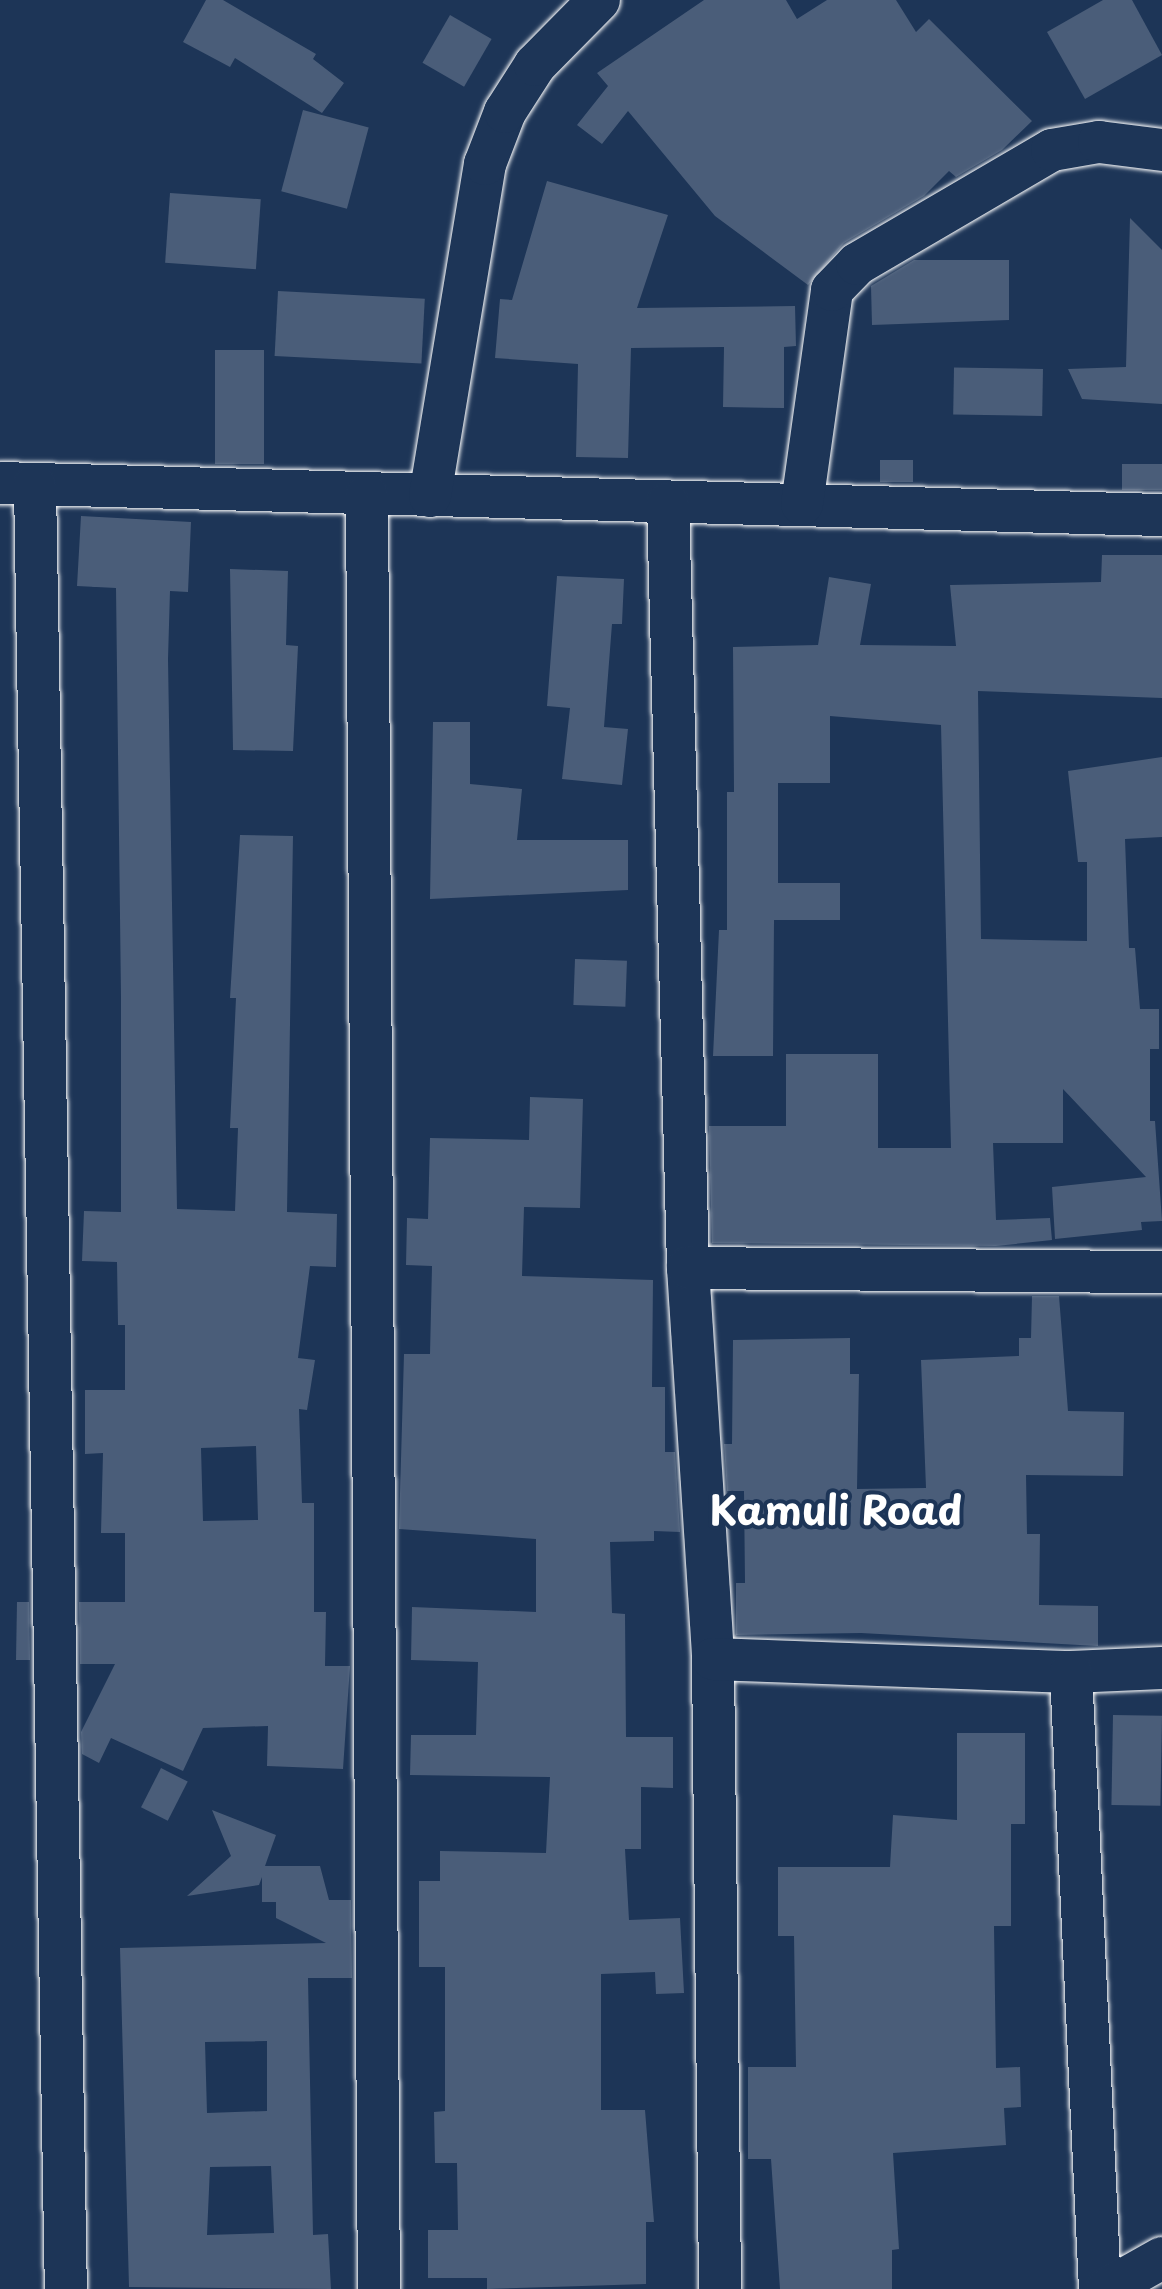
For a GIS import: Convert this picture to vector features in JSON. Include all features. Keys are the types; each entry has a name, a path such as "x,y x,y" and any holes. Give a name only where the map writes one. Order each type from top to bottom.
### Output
{"street":[{"path":"430,496 485,164 505,112 534,65 599,0"},
{"path":"802,504 832,290 856,264 1052,150 1099,142 1162,150"},
{"path":"66,2289 18,484 1162,515"},
{"path":"367,494 379,2289"},
{"path":"668,502 688,1268 713,1659 720,2289"},
{"path":"688,1268 1162,1272"},
{"path":"713,1659 1071,1672 1162,1668"},
{"path":"1071,1672 1103,2289 1162,2258"}],"building":[{"path":"206,0 223,0 316,54 313,59 344,83 322,113 235,58 230,67 183,42"},
{"path":"704,0 786,0 797,19 827,0 896,0 916,32 929,19 1032,121 1002,150 956,177 949,171 924,196 844,243 808,285 715,216 628,111 602,144 577,125 608,86 597,73"},
{"path":"1103,0 1132,0 1162,55 1085,99 1047,32"},
{"path":"450,15 492,39 464,87 422,63"},
{"path":"303,110 369,128 347,209 281,191"},
{"path":"547,181 668,215 637,308 795,306 796,346 784,347 784,408 723,407 724,347 631,348 628,458 576,457 578,364 495,358 500,299 512,300"},
{"path":"170,193 261,199 256,269 165,263"},
{"path":"1130,218 1162,250 1162,404 1082,399 1068,369 1126,367"},
{"path":"914,260 1009,260 1009,320 872,325 871,286"},
{"path":"278,291 425,299 421,364 275,356"},
{"path":"215,350 264,350 264,464 215,464"},
{"path":"954,367 1043,369 1042,416 953,414"},
{"path":"880,460 913,460 913,482 880,482"},
{"path":"1122,464 1162,464 1162,490 1122,490"},
{"path":"81,516 191,522 188,592 170,591 168,659 177,1209 235,1211 238,1128 230,1128 236,998 230,998 240,835 293,836 287,1212 337,1214 336,1267 310,1266 298,1358 315,1360 307,1410 299,1409 302,1503 314,1503 314,1612 326,1612 325,1666 350,1666 343,1769 267,1766 268,1726 203,1728 183,1771 111,1738 99,1763 82,1754 81,1732 115,1664 80,1664 79,1602 125,1602 125,1533 101,1533 103,1453 85,1454 85,1390 125,1390 125,1325 118,1325 117,1262 82,1261 84,1211 121,1212 116,588 77,586","holes":["256,1446 258,1520 203,1521 201,1448"]},
{"path":"1102,555 1162,555 1162,698 978,691 981,939 1087,941 1087,862 1078,862 1068,771 1162,757 1162,837 1125,839 1129,948 1135,948 1140,1009 1159,1009 1159,1049 1150,1049 1150,1121 1155,1121 1162,1221 1141,1222 1142,1230 1055,1239 1052,1187 1146,1177 1063,1089 1063,1143 993,1143 996,1220 1050,1218 1052,1240 996,1246 712,1243 709,1126 786,1126 786,1054 878,1054 878,1148 951,1148 941,725 830,716 830,783 778,783 778,883 840,883 840,920 774,920 773,1056 713,1056 719,930 727,930 727,792 734,792 733,647 818,645 829,577 871,584 860,645 956,646 950,585 1101,582"},
{"path":"230,569 288,571 286,645 298,646 293,751 233,750"},
{"path":"557,576 624,579 622,624 612,624 604,727 628,729 622,785 562,779 570,708 547,706"},
{"path":"433,722 470,722 470,784 522,789 517,840 628,840 628,890 430,899"},
{"path":"575,959 627,961 625,1007 573,1005"},
{"path":"530,1097 583,1099 580,1208 524,1207 522,1276 653,1280 652,1387 665,1387 665,1452 675,1452 680,1532 654,1531 654,1541 610,1542 612,1613 625,1614 626,1737 673,1737 673,1788 641,1787 641,1849 625,1849 629,1920 680,1918 684,1993 656,1994 655,1972 601,1974 601,2110 645,2110 654,2222 646,2222 646,2284 487,2289 487,2278 428,2278 428,2230 458,2230 457,2163 435,2163 434,2112 445,2111 445,1967 419,1967 419,1881 440,1881 440,1851 546,1853 550,1777 410,1775 411,1735 476,1735 478,1662 411,1660 412,1607 536,1612 536,1539 399,1529 404,1354 430,1354 432,1266 406,1265 407,1218 428,1219 430,1138 529,1140"},
{"path":"1032,1296 1059,1296 1068,1411 1124,1412 1123,1476 1026,1475 1027,1534 1040,1534 1039,1605 1098,1606 1098,1646 861,1633 736,1635 736,1583 745,1583 744,1491 727,1491 724,1444 732,1444 733,1340 850,1338 850,1374 859,1374 857,1489 926,1488 921,1360 1019,1356 1019,1338 1031,1338"},
{"path":"17,1602 29,1602 30,1660 16,1660"},
{"path":"1113,1715 1162,1716 1160,1806 1111,1805"},
{"path":"957,1733 1025,1733 1025,1824 1011,1824 1011,1926 994,1926 996,2068 1020,2067 1021,2107 1004,2108 1006,2145 893,2153 899,2249 892,2250 892,2289 780,2289 771,2159 748,2159 748,2067 796,2067 794,1936 778,1936 778,1867 890,1867 893,1815 957,1820"},
{"path":"161,1768 188,1782 168,1821 141,1807"},
{"path":"212,1810 276,1835 265,1866 320,1866 329,1900 351,1900 352,1978 308,1978 313,2235 328,2234 331,2289 129,2287 120,1948 326,1943 276,1918 276,1902 262,1902 262,1877 259,1885 187,1896 231,1856","holes":["267,2041 267,2111 207,2113 205,2042","271,2166 274,2233 207,2235 210,2167"]}],"district":[{"name":"Kamuli Road","path":"836,1509"}]}
